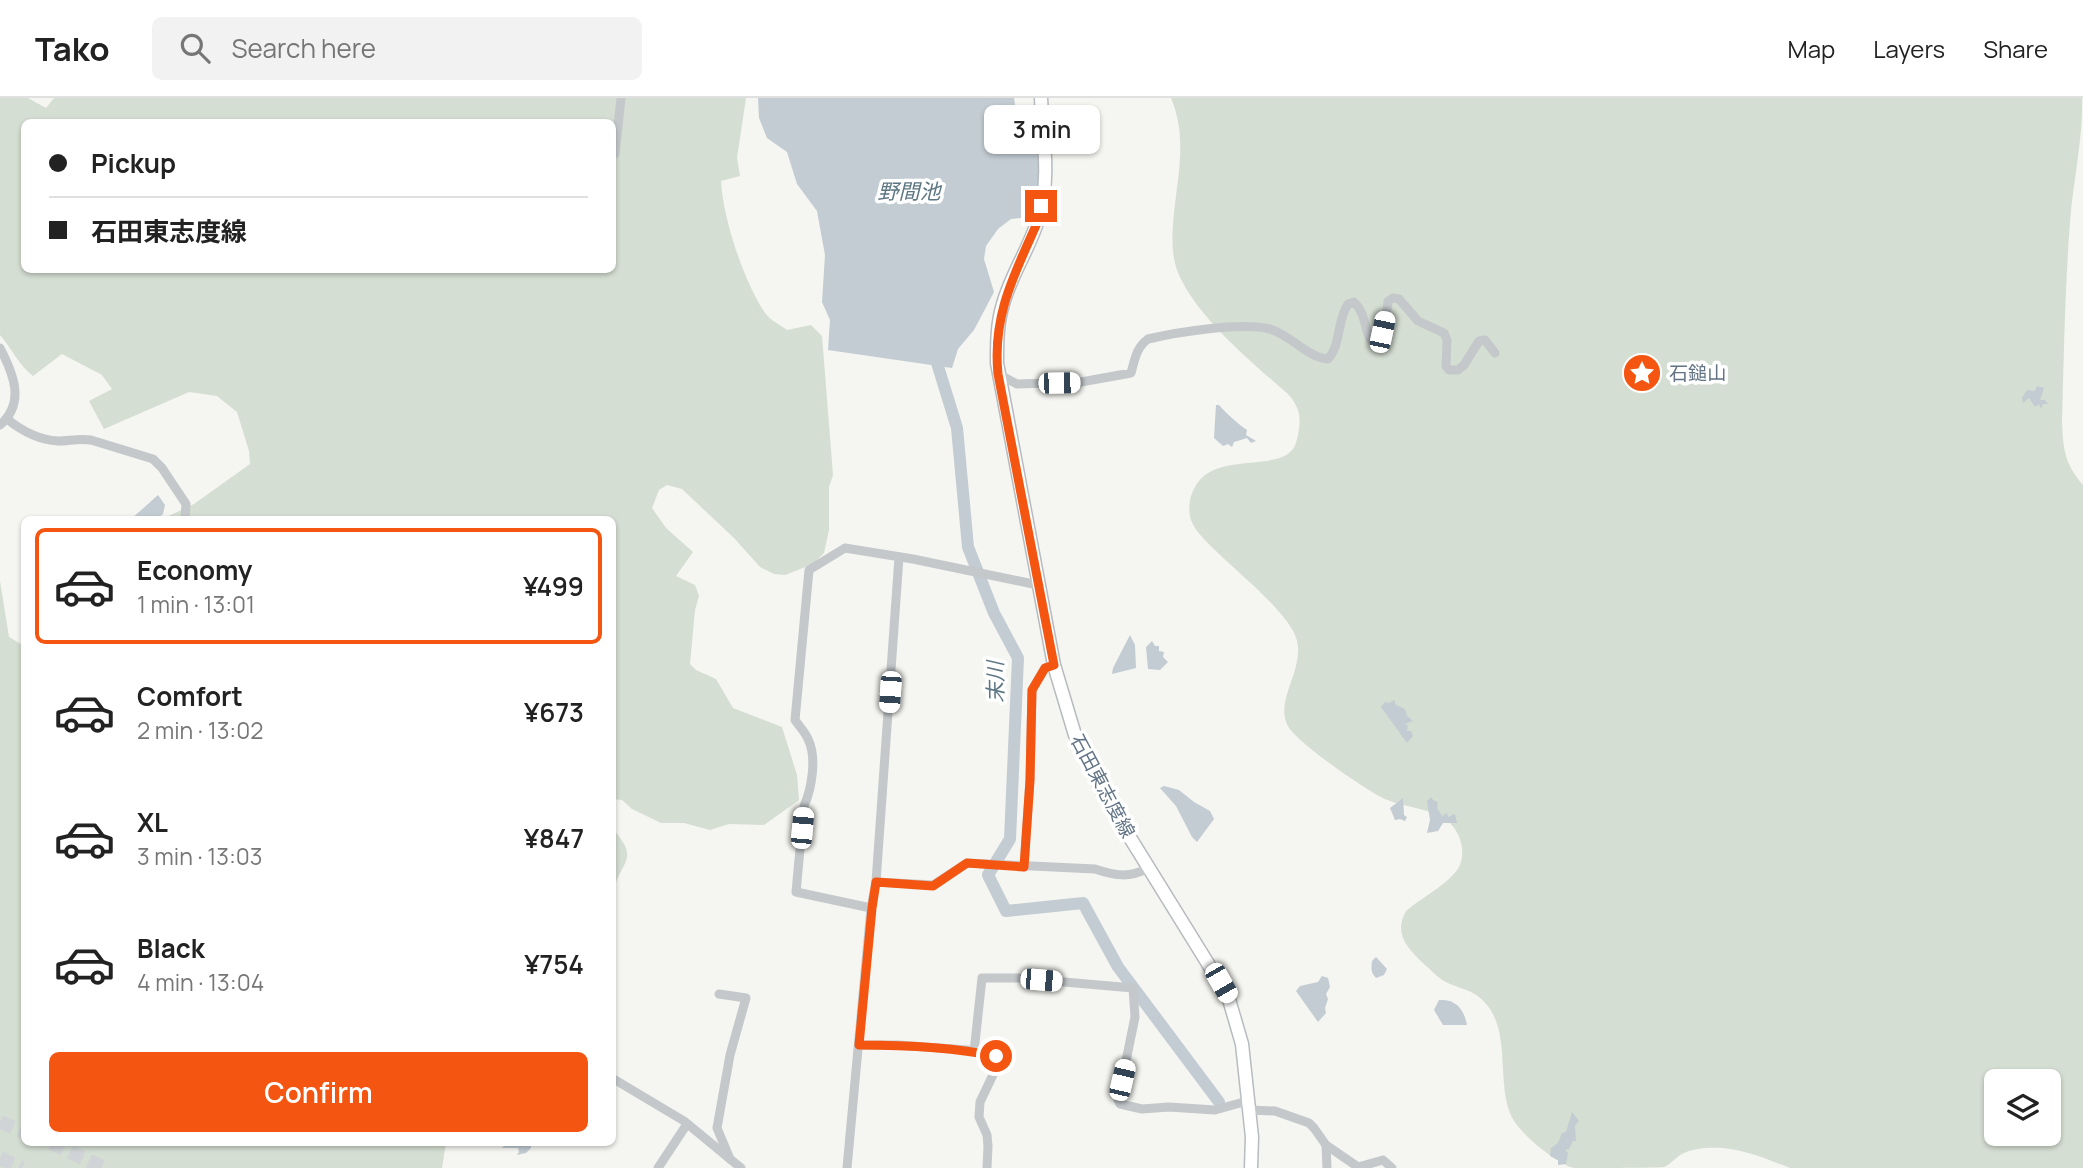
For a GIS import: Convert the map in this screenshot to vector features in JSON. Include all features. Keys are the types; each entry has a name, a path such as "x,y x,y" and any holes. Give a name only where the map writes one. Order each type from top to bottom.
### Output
{"main road":[{"name":"石田東志度線","path":"1041,98 1044,192 1038,221 1003,304 997,332 998,374 1038,585 1066,711 1088,765 1103,794 1228,996 1242,1044 1250,1107 1251,1168"}],"street":[{"path":"616,145 621,98"},
{"path":"998,374 1017,384 1081,382 1115,377 1131,373 1136,353 1148,339 1208,330 1245,328 1269,329 1297,343 1317,358 1328,359 1333,354 1339,323 1348,304 1354,302 1359,306 1370,339 1376,341 1382,332 1388,300 1393,298 1399,299 1418,321 1444,333 1447,340 1446,366 1449,370 1458,370 1464,365 1479,341 1485,340 1495,353"},
{"path":"0,348 15,382 13,411 3,422 38,437 58,441 81,438 153,459 186,504 185,516"},
{"path":"872,908 796,892 804,806 809,795 812,756 808,738 795,720 809,570 845,548 1038,585"},
{"path":"847,1168 876,882 899,557"},
{"path":"1024,867 1032,690 1045,668 1054,665"},
{"path":"876,882 933,886 967,863 1095,869 1113,876 1134,876 1149,868"},
{"path":"974,1052 982,978 1018,978 1133,988 1135,1017 1119,1104 1142,1109 1169,1107 1215,1110 1240,1103 1275,1111 1308,1123 1325,1144 1358,1167 1383,1160 1392,1168"},
{"path":"719,994 746,998 730,1055 717,1128 730,1159"},
{"path":"859,1045 898,1045 1002,1056 980,1102 979,1117 987,1135 987,1168"},
{"path":"616,1080 687,1124 741,1168"},
{"path":"658,1168 687,1124"},
{"path":"1325,1144 1327,1168"}],"shaded area":[{"path":"0,98 28,98 46,108 54,98 746,98 737,158 740,176 721,181 723,196 730,231 742,268 765,313 787,330 811,325 822,336 833,475 829,487 829,530 824,553 813,564 785,575 774,574 760,567 734,538 682,489 667,485 659,490 652,508 666,528 693,552 676,576 695,585 699,596 695,610 690,664 696,670 716,679 733,708 782,727 797,775 799,800 764,825 729,824 710,830 684,823 661,823 632,809 622,800 616,799 616,516 168,516 194,504 250,464 249,451 237,412 217,396 189,392 104,429 89,401 112,389 102,375 62,354 33,376 0,335"},
{"path":"1171,98 2082,98 2069,236 2062,420 2066,455 2072,470 2083,485 2083,1168 1790,1168 1749,1153 1713,1148 1686,1152 1664,1167 1574,1168 1548,1154 1519,1128 1511,1116 1506,1099 1500,1036 1490,1008 1475,994 1437,976 1413,953 1402,934 1402,919 1406,911 1442,885 1459,867 1462,849 1457,832 1450,823 1436,814 1393,802 1376,794 1304,743 1288,726 1284,715 1285,703 1298,654 1292,629 1267,599 1203,538 1191,520 1191,496 1203,477 1228,466 1284,456 1293,449 1300,419 1297,407 1289,395 1209,320 1195,302 1176,267 1172,236 1180,161 1179,130"},
{"path":"0,581 9,637 21,644 21,1146 446,1146 442,1168 0,1168"},
{"path":"616,833 626,847 627,854 616,884"}],"water":[{"name":"野間池","path":"758,98 1014,98 1018,123 1034,144 1040,160 1039,184 1030,217 1011,219 998,229 986,246 984,259 994,292 974,330 958,349 952,368 828,350 830,320 822,302 825,255 817,211 797,184 787,152 767,138 759,118"},
{"path":"2037,386 2044,388 2040,400 2045,400 2048,404 2043,404 2041,409 2039,404 2035,407 2029,398 2023,403 2022,398 2027,390 2035,391"},
{"path":"1216,405 1247,430 1246,435 1256,441 1251,443 1247,438 1234,442 1232,447 1228,444 1223,446 1214,438"},
{"path":"158,495 165,505 160,516 134,516"},
{"path":"1130,635 1135,645 1136,668 1112,674 1113,668"},
{"path":"1152,641 1155,646 1159,646 1159,651 1164,652 1163,657 1168,662 1160,670 1148,669 1146,647"},
{"path":"1394,700 1396,705 1405,709 1407,716 1413,721 1405,724 1408,726 1407,731 1411,731 1413,736 1407,743 1381,707 1385,702"},
{"path":"1164,786 1179,790 1210,811 1214,819 1197,842 1176,806 1160,788"},
{"path":"1431,797 1438,802 1437,808 1442,816 1447,813 1448,817 1455,814 1457,823 1443,823 1438,831 1427,833 1430,820 1427,801"},
{"path":"1403,798 1404,815 1407,817 1405,821 1395,820 1390,808"},
{"path":"1376,957 1387,969 1384,975 1376,978 1372,972 1372,961"},
{"path":"1322,976 1328,978 1330,987 1326,994 1326,1013 1318,1022 1296,991 1300,986 1318,982"},
{"path":"1439,1000 1451,1001 1459,1006 1467,1025 1443,1025 1434,1010"},
{"path":"1572,1112 1579,1121 1575,1126 1576,1141 1565,1150 1568,1153 1566,1164 1558,1165 1558,1160 1550,1156 1551,1148 1558,1143 1562,1133 1566,1132"},
{"path":"531,1146 526,1153 517,1155 518,1148 502,1148"}],"waterway":[{"name":"末川","path":"933,350 957,428 968,547 994,613 1018,658 1010,839 988,875 1006,911 1083,903 1118,967 1219,1102"}],"tunnel":[{"path":"0,1122 21,1131"},
{"path":"57,1146 104,1168"},
{"path":"0,1158 22,1168"}],"place":[{"name":"石鎚山","path":"1642,373"}],"route":[{"path":"996,1056 967,1050 859,1045 876,882 928,887 967,863 1024,867 1032,690 1045,668 1054,665 998,374 997,332 1003,304 1038,221 1041,206"}]}
